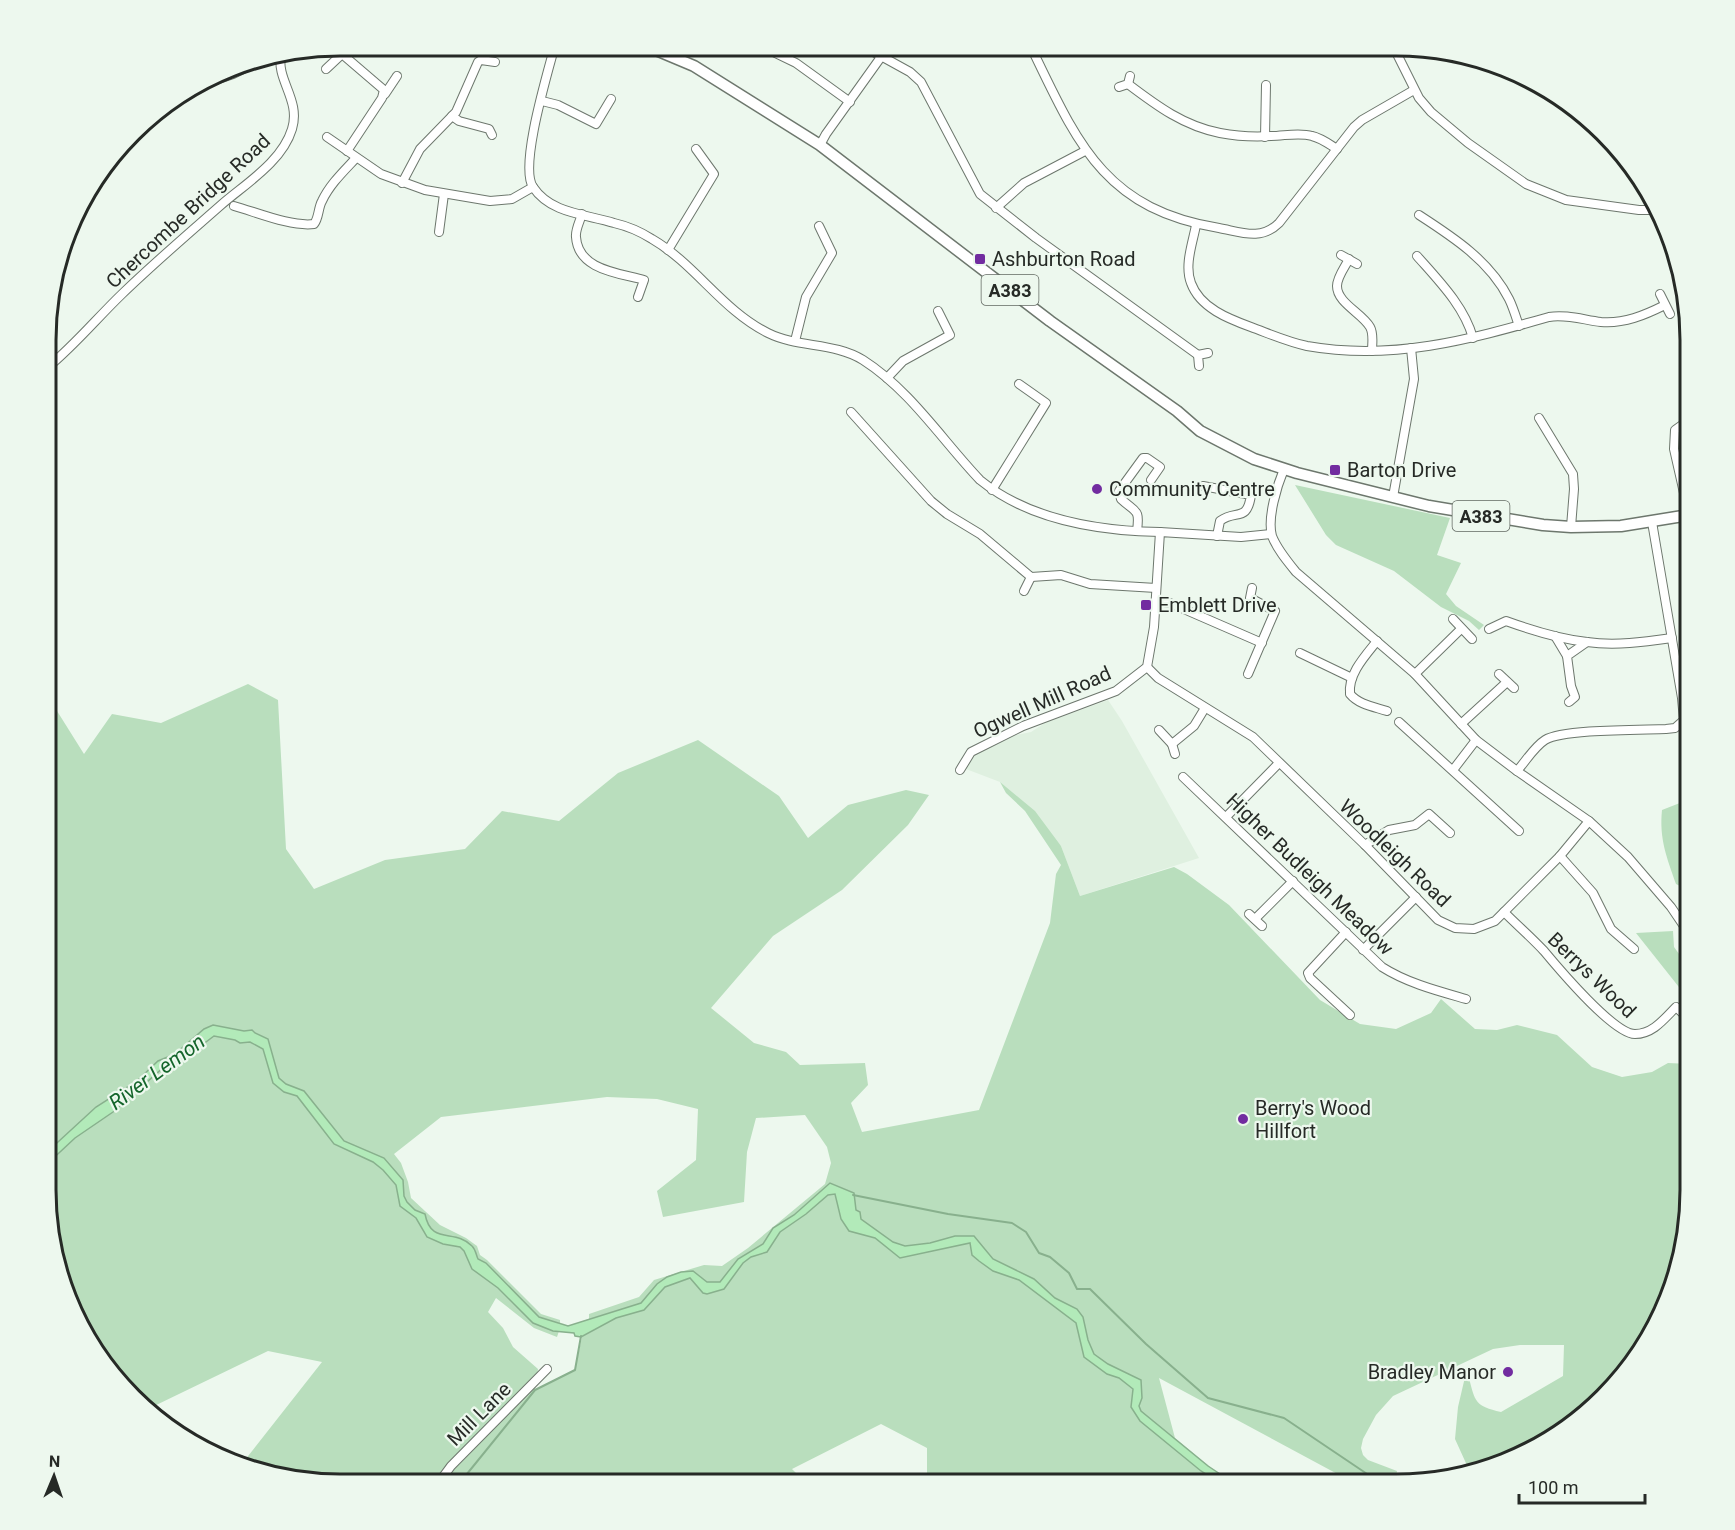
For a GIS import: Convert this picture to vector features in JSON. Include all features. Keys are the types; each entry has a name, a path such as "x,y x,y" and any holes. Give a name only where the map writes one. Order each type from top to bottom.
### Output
{"main road":[{"name":"A383","path":"668,55 694,66 820,145 1041,314 1177,411 1200,431 1254,459 1393,497 1477,515 1571,527 1600,528 1680,517"}],"street":[{"path":"326,69 341,55"},
{"path":"343,55 381,86 385,94"},
{"path":"553,55 529,157 533,187 553,206 616,223 652,239 694,271 750,323 770,334 842,349 862,360 887,378 966,466 992,490 1014,502 1056,518 1137,531 1241,537 1271,534"},
{"path":"780,55 796,63 850,102"},
{"path":"878,55 910,72 921,82 932,99 970,179 980,194 1198,355 1208,353"},
{"path":"1035,55 1085,151 1120,189 1161,213 1196,225 1254,235 1272,230 1362,120 1414,90"},
{"path":"1397,55 1422,103 1447,126 1526,184 1566,200 1648,210"},
{"path":"820,145 881,57"},
{"path":"402,183 420,149 456,112 478,62 482,60 495,62"},
{"name":"Chercombe Bridge Road","path":"56,360 73,346 122,294 255,177 285,144 293,127 294,108 279,62"},
{"path":"347,151 397,76"},
{"path":"1126,82 1180,121 1221,133 1265,136 1302,134 1313,136 1336,149"},
{"path":"1265,136 1266,83"},
{"path":"542,101 558,105 596,124 611,99"},
{"path":"452,116 459,121 489,129 492,135"},
{"path":"327,137 381,174 402,183 444,194 502,201 512,199 533,187"},
{"path":"668,250 714,174 696,149"},
{"path":"996,208 1024,183 1085,151"},
{"path":"234,206 259,212 266,217 314,224 317,221 321,202 333,182 356,158"},
{"path":"439,232 444,194"},
{"path":"582,214 575,235 583,256 592,264 603,269 644,280 638,297"},
{"path":"1419,215 1443,230 1481,260 1505,292 1519,326"},
{"path":"1196,225 1190,257 1190,281 1195,291 1211,308 1239,323 1292,342 1327,348 1372,351 1442,345 1559,315 1618,322 1632,319 1665,305"},
{"path":"795,341 806,297 832,253 819,226"},
{"path":"1417,256 1450,295 1464,316 1473,338"},
{"path":"1349,260 1337,284 1338,292 1370,327 1372,351"},
{"path":"1660,294 1670,314"},
{"path":"887,378 903,361 950,335 938,311"},
{"path":"1393,497 1414,379 1411,348"},
{"path":"1198,355 1199,366"},
{"path":"992,490 1046,403 1019,384"},
{"path":"851,412 931,501 947,514 980,534 1031,577 1061,575 1090,584 1156,588"},
{"path":"1539,418 1573,474 1571,527"},
{"path":"1680,425 1675,430 1673,439 1680,472"},
{"path":"1137,531 1138,514 1135,508 1121,499 1119,491 1143,458 1160,466 1151,480"},
{"path":"1284,469 1274,502 1271,534 1282,555 1296,572 1415,674 1476,740 1589,821 1628,857 1680,920"},
{"path":"1203,486 1251,495 1249,509 1243,514 1224,518 1220,522 1217,536"},
{"path":"1652,522 1680,684"},
{"path":"1147,667 1154,627 1160,532"},
{"path":"1024,591 1031,577"},
{"path":"1248,674 1275,611 1250,598 1252,588"},
{"path":"1155,601 1170,603 1262,643"},
{"path":"1453,619 1472,639"},
{"path":"1489,629 1506,621 1554,636 1587,642 1642,642 1672,638"},
{"path":"1415,674 1461,629"},
{"path":"1554,636 1568,656 1571,686 1575,697 1569,702"},
{"path":"1377,641 1362,660 1349,689 1354,699 1389,712"},
{"path":"1568,656 1587,642"},
{"path":"1300,653 1352,678"},
{"name":"Woodleigh Road","path":"1147,667 1158,678 1253,737 1365,845 1438,920 1455,928 1474,929 1495,921 1560,856 1589,821"},
{"name":"Ogwell Mill Road","path":"960,770 971,752 1023,726 1116,691 1147,667"},
{"path":"1499,674 1514,688"},
{"path":"1461,724 1507,682"},
{"path":"1172,744 1194,726 1205,708"},
{"path":"1399,722 1519,831"},
{"path":"1517,771 1535,748 1550,737 1666,729 1680,725"},
{"path":"1159,730 1172,744 1174,754"},
{"path":"1453,770 1476,740"},
{"path":"1227,817 1279,763"},
{"name":"Higher Budleigh Meadow","path":"1183,777 1363,950 1391,973 1466,999"},
{"name":"Higher Budleigh Meadow","path":"1200,792 1208,785"},
{"path":"1365,845 1389,830 1415,825 1429,814 1450,833"},
{"path":"1560,856 1593,893 1611,929 1634,948"},
{"path":"1256,920 1293,881"},
{"path":"1363,950 1416,897"},
{"name":"Berrys Wood","path":"1504,912 1620,1029 1628,1033 1644,1033 1652,1030 1676,1007 1680,1011"},
{"path":"1346,932 1308,973 1310,978 1350,1015"},
{"name":"Mill Lane","path":"445,1474 547,1369"}],"shaded area":[{"path":"1295,485 1450,518 1437,555 1461,563 1446,594 1456,606 1484,625 1479,630 1469,621 1441,607 1394,571 1336,545 1326,535"},
{"path":"248,684 278,700 286,849 314,889 385,860 465,849 502,811 559,821 618,773 698,740 779,796 808,838 848,805 906,790 929,795 908,825 842,890 773,936 711,1008 754,1043 786,1052 800,1065 865,1063 868,1085 851,1103 862,1132 979,1110 1050,923 1056,874 1061,865 1025,811 1006,793 1000,782 1035,811 1061,846 1080,896 1174,867 1229,905 1320,1000 1360,1024 1396,1029 1431,1013 1441,999 1475,1029 1497,1030 1517,1025 1557,1035 1592,1067 1622,1077 1652,1072 1668,1063 1680,1064 1679,1209 1670,1264 1658,1299 1632,1348 1609,1378 1583,1404 1553,1427 1504,1453 1467,1465 1455,1439 1458,1407 1465,1377 1469,1378 1475,1398 1481,1405 1501,1412 1563,1376 1564,1345 1520,1345 1493,1349 1393,1396 1376,1415 1363,1439 1361,1448 1368,1460 1397,1471 1397,1474 1337,1474 1159,1378 1175,1438 1219,1474 927,1474 927,1448 881,1424 792,1469 797,1474 321,1474 284,1469 246,1458 322,1362 268,1351 154,1406 126,1378 94,1333 77,1299 61,1246 56,1209 56,709 84,754 112,714 161,723","holes":["607,1097 657,1099 698,1109 696,1160 657,1191 663,1217 744,1202 747,1152 756,1118 805,1115 827,1147 831,1163 825,1184 748,1248 722,1266 704,1265 654,1280 639,1297 589,1314 589,1319 574,1324 641,1303 681,1272 697,1274 707,1282 720,1282 738,1259 763,1244 773,1228 794,1215 830,1183 854,1193 852,1196 828,1195 780,1232 767,1252 751,1257 743,1263 724,1289 707,1294 690,1278 665,1287 644,1310 616,1318 581,1337 575,1369 535,1390 538,1369 513,1347 503,1328 488,1312 496,1298 534,1328 557,1337 559,1331 574,1333 568,1326 560,1324 560,1320 541,1314 480,1255 477,1246 440,1225 411,1198 401,1163 394,1154 441,1117"]},
{"path":"1108,700 1199,858 1080,896 1061,846 1000,782 966,769 974,755 1005,737 1031,732 1045,723"},
{"path":"1680,803 1680,886 1676,884 1664,848 1662,810"},
{"path":"1673,931 1674,947 1680,955 1680,988 1636,933"}],"water":[{"name":"River Lemon","path":"213,1025 244,1031 252,1030 268,1039 279,1078 286,1084 304,1091 344,1141 384,1158 403,1180 404,1196 407,1202 415,1210 425,1214 432,1230 458,1238 472,1246 478,1259 486,1263 539,1317 568,1326 641,1303 657,1284 681,1272 693,1271 707,1282 720,1282 738,1259 763,1244 773,1228 794,1215 830,1183 854,1193 856,1210 860,1212 861,1219 893,1242 905,1246 930,1243 955,1236 974,1236 993,1259 1034,1279 1055,1298 1077,1309 1083,1317 1094,1354 1108,1364 1141,1380 1142,1398 1139,1406 1141,1411 1220,1474 1206,1474 1201,1471 1140,1421 1131,1407 1133,1389 1084,1357 1076,1323 1019,1280 993,1271 979,1261 972,1255 970,1243 900,1258 875,1238 849,1231 841,1219 835,1194 828,1195 780,1232 767,1252 751,1257 743,1263 724,1289 703,1293 690,1278 665,1287 644,1310 616,1318 581,1337 575,1336 574,1333 553,1331 533,1323 498,1288 472,1269 460,1247 443,1244 427,1237 416,1218 400,1206 396,1185 383,1170 373,1162 334,1144 297,1096 284,1092 273,1083 263,1049 250,1042 240,1043 214,1036 187,1056 164,1067 113,1112 75,1138 56,1156 56,1144 96,1107 137,1081 158,1061 175,1054 204,1029"}],"waterway":[{"path":"853,1195 948,1214 1012,1223 1026,1232 1039,1253 1050,1257 1069,1273 1077,1289 1090,1289 1146,1344 1208,1398 1284,1418 1367,1474"},
{"path":"467,1474 535,1390 575,1370 581,1336"}],"place":[{"name":"Ashburton Road","path":"980,259"},
{"name":"Barton Drive","path":"1335,470"},
{"name":"Community Centre","path":"1097,489"},
{"name":"Emblett Drive","path":"1146,605"},
{"name":"Berry's Wood Hillfort","path":"1243,1119"},
{"name":"Bradley Manor","path":"1508,1372"}]}
